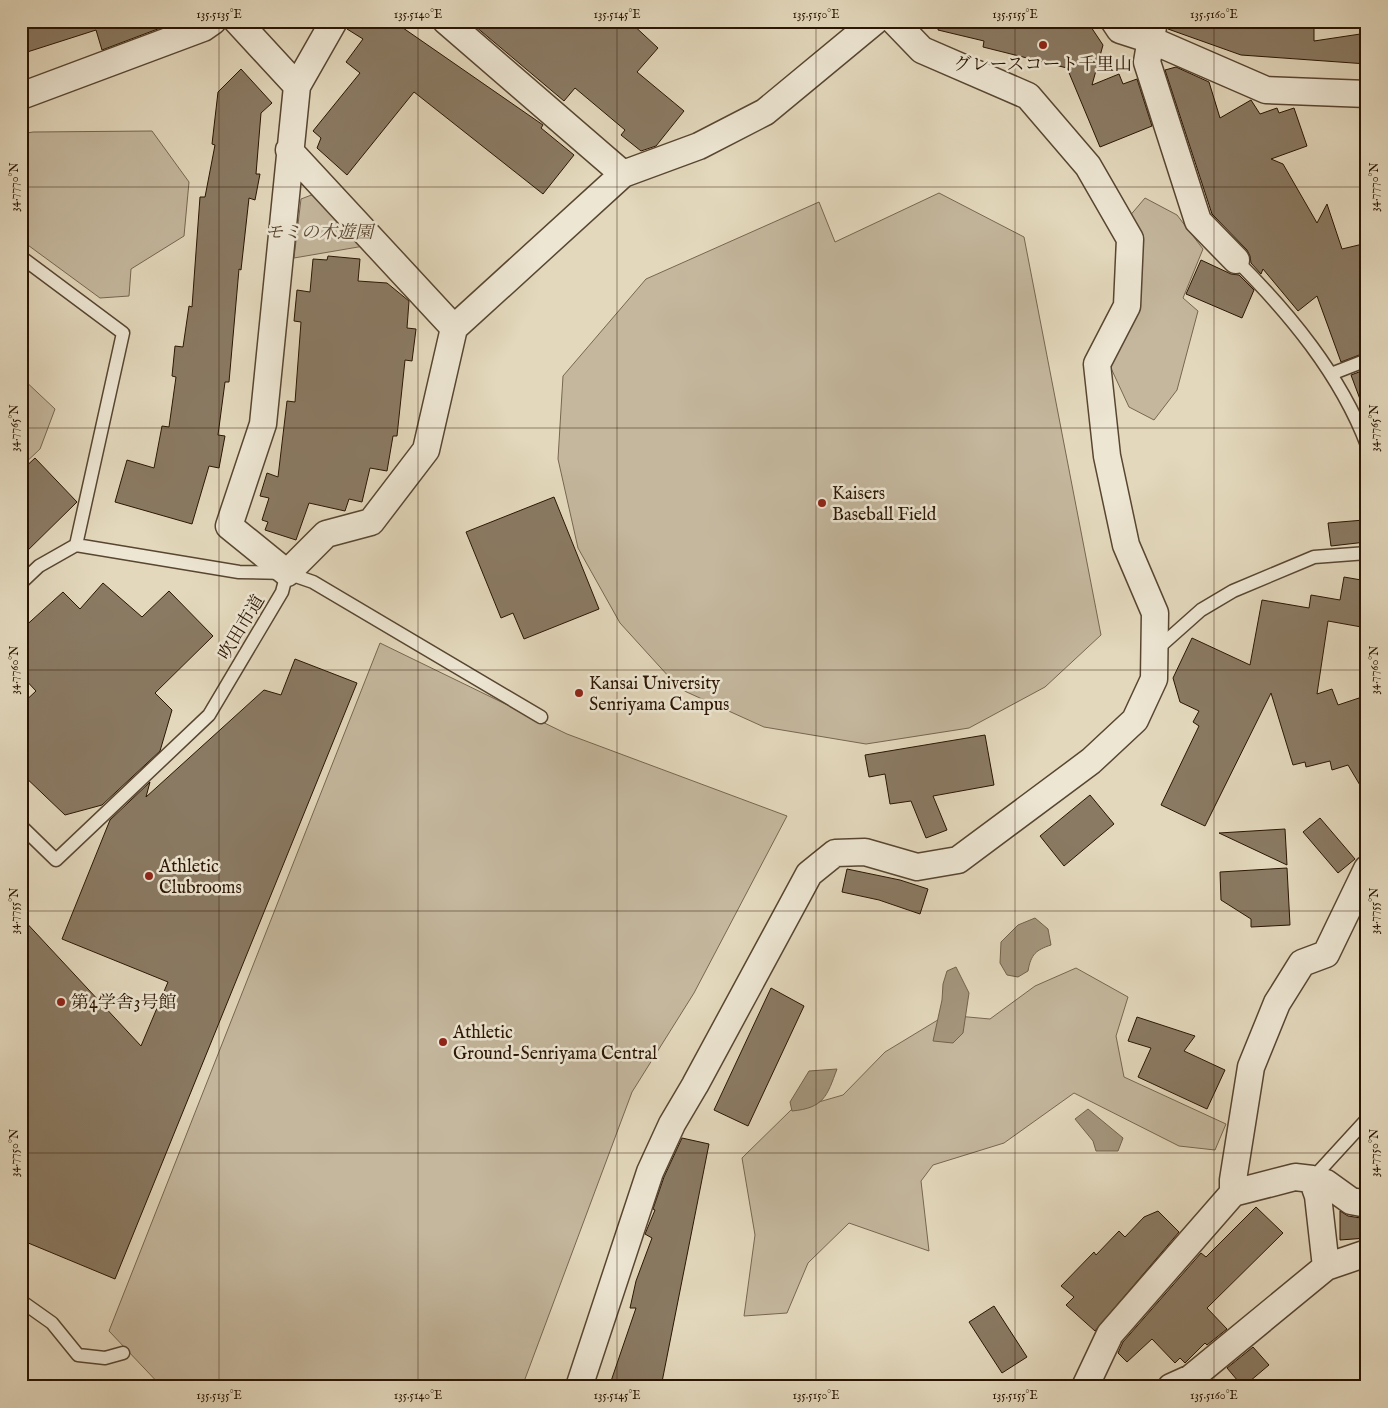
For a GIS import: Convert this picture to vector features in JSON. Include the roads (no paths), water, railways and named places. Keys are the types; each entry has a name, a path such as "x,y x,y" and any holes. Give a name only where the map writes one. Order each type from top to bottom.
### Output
{"street":[{"path":"21,96 203,28 212,21"},
{"path":"237,21 297,86"},
{"path":"334,21 297,86 263,424 229,526 287,573 326,534 371,522 426,450 454,328 623,174 699,146 765,112 875,21"},
{"path":"446,21 623,174"},
{"path":"579,1387 650,1172 672,1124 695,1086 809,874 835,853 866,852 917,867 958,860 1090,760 1135,720 1154,680 1156,613 1126,545 1107,456 1096,364 1127,306 1130,239 1088,166 1028,96 922,50 894,21"},
{"path":"1114,21 1120,30 1153,31 1266,90 1367,94"},
{"path":"1153,31 1147,62 1198,221 1236,260"},
{"path":"290,150 454,328"},
{"path":"1233,1193 1233,1180 1251,1067 1277,1003 1302,963 1326,954 1367,869"},
{"path":"1085,1387 1110,1334 1233,1193 1295,1177 1326,1183 1351,1201 1367,1204"},
{"path":"1312,1179 1318,1196 1326,1268"},
{"path":"1170,1387 1190,1378 1326,1268 1367,1253"}],"lane":[{"path":"21,257 123,333 76,545 39,566 21,584"},
{"path":"1236,260 1273,298 1331,374 1367,445"},
{"path":"1331,374 1367,360"},
{"name":"吹田市道","path":"21,826 56,860 209,715 282,592 287,573 239,572 76,545"},
{"path":"1155,651 1201,610 1233,591 1314,557 1367,553"},
{"path":"287,573 313,582 541,717"},
{"path":"1312,1179 1367,1118"},
{"path":"21,1301 52,1323 78,1355 105,1358 123,1353"}],"place":[{"name":"グレースコート千里山","path":"1043,45"},
{"name":"Kaisers Baseball Field","path":"822,503"},
{"name":"Kansai University Senriyama Campus","path":"579,693"},
{"name":"Athletic Clubrooms","path":"149,876"},
{"name":"第4学舎3号館","path":"61,1002"},
{"name":"Athletic Ground-Senriyama Central","path":"443,1042"}],"park label":[{"name":"モミの木遊園","path":"319,232"}]}
